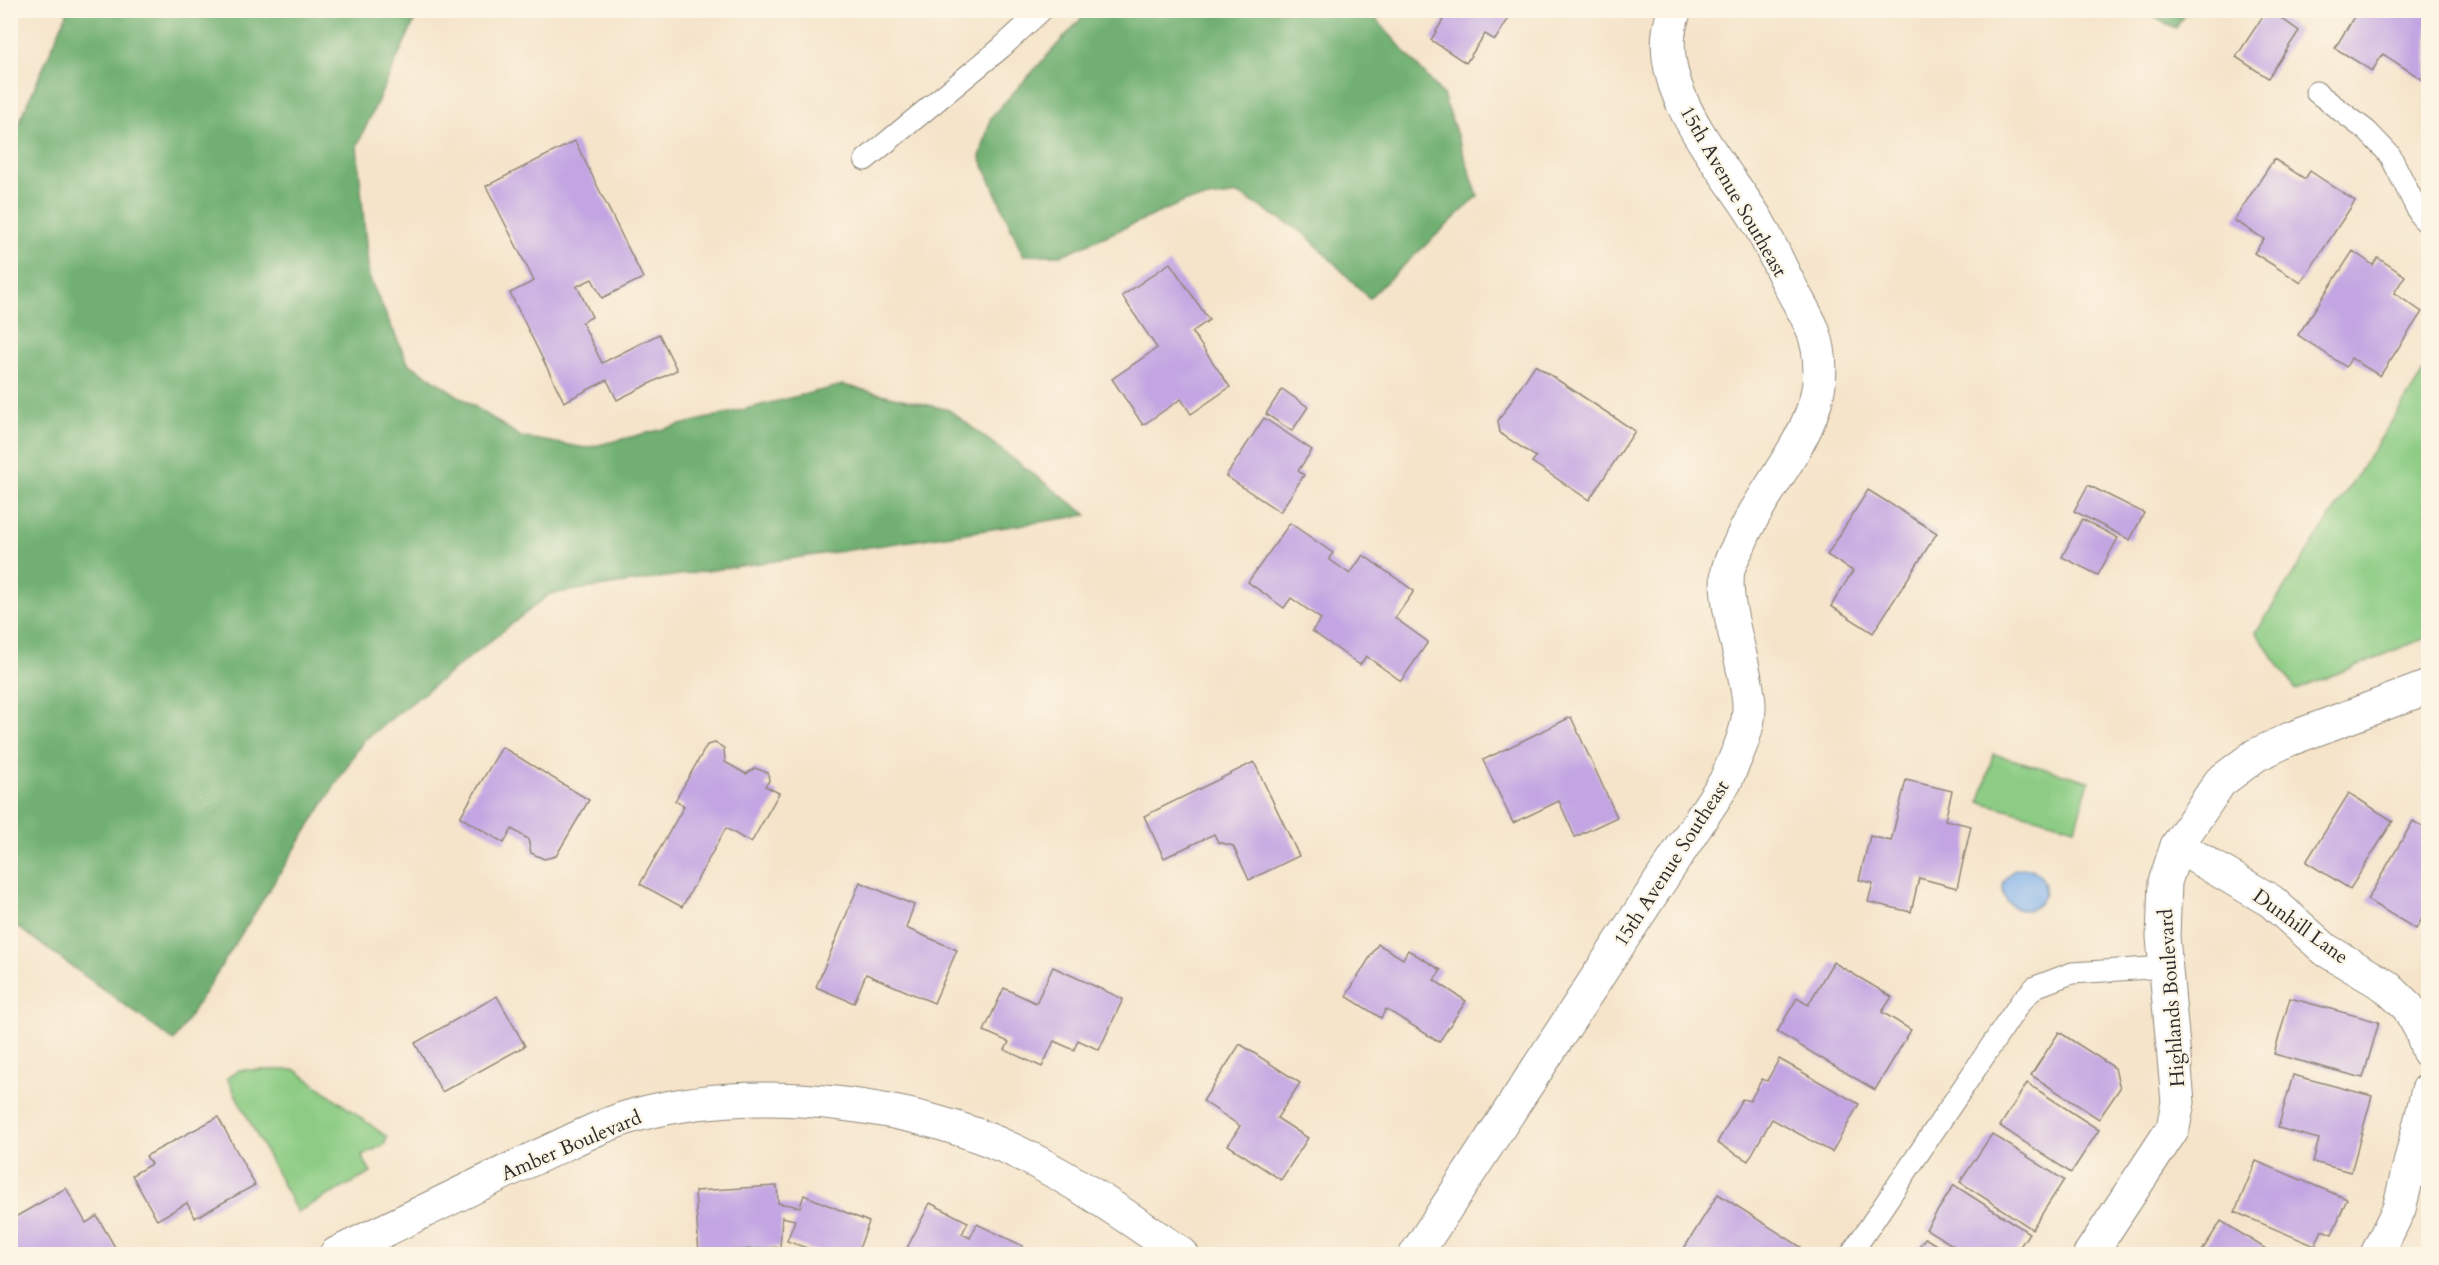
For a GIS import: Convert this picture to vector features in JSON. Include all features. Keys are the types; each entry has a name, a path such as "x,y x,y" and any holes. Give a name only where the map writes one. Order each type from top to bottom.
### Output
{"street":[{"name":"15th Avenue Southeast","path":"1416,1254 1725,782 1743,740 1749,705 1730,599 1728,570 1745,529 1810,423 1817,401 1820,371 1813,331 1756,219 1695,127 1675,86 1667,48 1675,10"},
{"name":"Highlands Boulevard","path":"2090,1254 2173,1128 2178,1102 2163,937 2165,882 2177,846 2220,782 2256,755 2290,739 2428,687"},
{"name":"Dunhill Lane","path":"2177,846 2271,901 2326,950 2386,986 2408,1006 2421,1030 2428,1051"},
{"name":"Amber Boulevard","path":"336,1254 487,1180 634,1115 710,1104 793,1099 887,1111 929,1120 986,1139 1029,1158 1079,1186 1182,1254"},
{"path":"2377,1254 2399,1209 2427,1103"}],"lane":[{"path":"865,160 1001,48 1042,10"},
{"path":"2316,92 2367,131 2390,155 2421,217 2428,224"},
{"path":"1851,1254 2020,1004 2035,987 2072,973 2166,967"}],"green space":[{"path":"1089,10 1369,11 1443,95 1478,196 1369,298 1305,234 1239,194 1186,201 1062,255 1023,255 980,157 991,117"},
{"path":"68,11 419,11 357,146 369,277 408,363 521,437 586,448 843,385 949,410 1087,515 550,594 363,741 174,1041 11,922 11,141"},
{"path":"895,11 952,11 947,16"},
{"path":"2140,11 2186,11 2176,28"},
{"path":"2428,365 2428,637 2296,690 2256,632"},
{"path":"1993,754 2089,781 2075,828 1980,802"},
{"path":"239,1070 296,1070 387,1137 385,1144 362,1156 371,1173 297,1212 227,1078"}],"water":[{"path":"2024,868 2039,874 2045,889 2039,904 2024,910 2009,904 2003,889 2009,874"}],"building":[{"path":"1429,10 1514,10 1495,40 1485,34 1466,63 1431,40 1443,20"},
{"path":"2255,10 2286,10 2281,18 2299,31 2268,78 2236,57 2263,16"},
{"path":"2358,10 2428,10 2426,82 2383,54 2372,71 2335,48"},
{"path":"575,141 643,278 602,298 592,279 577,286 592,317 582,322 602,363 659,334 677,370 617,400 607,380 564,402 510,293 534,281 486,186"},
{"path":"2274,159 2305,179 2310,171 2355,201 2301,283 2254,253 2264,239 2234,220"},
{"path":"2353,251 2373,265 2378,258 2405,276 2394,293 2422,312 2380,376 2351,358 2346,367 2298,335"},
{"path":"1170,263 1209,320 1192,332 1230,387 1191,414 1181,399 1143,425 1112,379 1157,348 1122,296"},
{"path":"1535,365 1635,431 1589,500 1532,462 1536,457 1500,433 1498,421"},
{"path":"1282,389 1308,407 1292,431 1266,414"},
{"path":"1264,418 1312,450 1298,471 1304,475 1280,512 1226,476"},
{"path":"2088,485 2144,513 2130,540 2074,511"},
{"path":"1868,490 1937,533 1873,633 1831,606 1853,571 1827,555"},
{"path":"2082,519 2118,538 2098,575 2062,557"},
{"path":"1290,523 1333,553 1329,559 1350,574 1363,555 1414,591 1395,618 1428,642 1401,681 1366,656 1360,665 1312,631 1321,619 1291,598 1284,608 1248,582"},
{"path":"1571,717 1617,817 1575,837 1559,801 1513,823 1483,760"},
{"path":"715,743 724,748 725,762 746,774 755,768 768,773 769,781 765,786 779,793 751,843 726,828 682,907 640,884 684,806 675,801 707,745"},
{"path":"502,747 589,800 556,856 544,859 531,853 528,839 512,829 504,843 460,817"},
{"path":"1254,762 1299,856 1249,880 1233,846 1218,842 1214,834 1164,858 1144,816"},
{"path":"1906,780 1952,791 1945,820 1971,826 1957,888 1919,878 1911,912 1868,902 1873,883 1859,880 1870,836 1891,841"},
{"path":"2349,793 2393,821 2350,889 2306,862"},
{"path":"2413,821 2428,830 2428,908 2416,929 2367,900"},
{"path":"860,882 914,905 906,928 957,950 934,1003 866,974 854,1003 816,987"},
{"path":"1378,944 1403,959 1408,950 1441,970 1434,980 1466,1001 1439,1042 1386,1009 1381,1018 1346,996"},
{"path":"1833,962 1892,997 1882,1012 1911,1030 1875,1090 1777,1032 1797,998 1808,1005"},
{"path":"1053,967 1123,999 1099,1050 1078,1040 1074,1050 1054,1041 1042,1067 1005,1050 1009,1042 984,1031 1004,988 1036,1003"},
{"path":"497,996 525,1046 442,1092 415,1043"},
{"path":"2290,998 2379,1022 2363,1078 2274,1054"},
{"path":"2059,1032 2115,1068 2120,1088 2099,1119 2031,1075"},
{"path":"1240,1044 1300,1083 1277,1118 1308,1138 1281,1180 1228,1145 1240,1126 1203,1101"},
{"path":"1779,1059 1859,1104 1832,1152 1772,1119 1748,1161 1717,1143 1742,1099 1750,1101 1762,1079 1767,1081"},
{"path":"2293,1075 2372,1096 2351,1172 2313,1162 2319,1139 2278,1128"},
{"path":"2027,1083 2099,1130 2071,1173 2000,1126"},
{"path":"218,1117 255,1185 195,1218 187,1203 157,1220 132,1175 151,1164 146,1156"},
{"path":"1992,1134 2064,1180 2032,1229 1960,1182"},
{"path":"2256,1161 2347,1199 2332,1234 2322,1230 2315,1246 2235,1212"},
{"path":"1954,1185 2029,1233 2015,1254 1967,1254 1926,1229"},
{"path":"777,1186 778,1203 800,1207 804,1195 869,1222 857,1254 824,1254 787,1241 795,1220 782,1217 780,1247 726,1251 724,1254 699,1254 695,1191"},
{"path":"66,1188 86,1223 97,1216 119,1254 13,1254 10,1220"},
{"path":"1718,1194 1801,1247 1797,1254 1690,1254 1683,1250"},
{"path":"930,1203 968,1222 962,1234 970,1238 977,1224 1023,1246 1019,1254 904,1254"},
{"path":"2221,1221 2274,1254 2200,1254"},
{"path":"1925,1238 1951,1254 1914,1254"}]}
